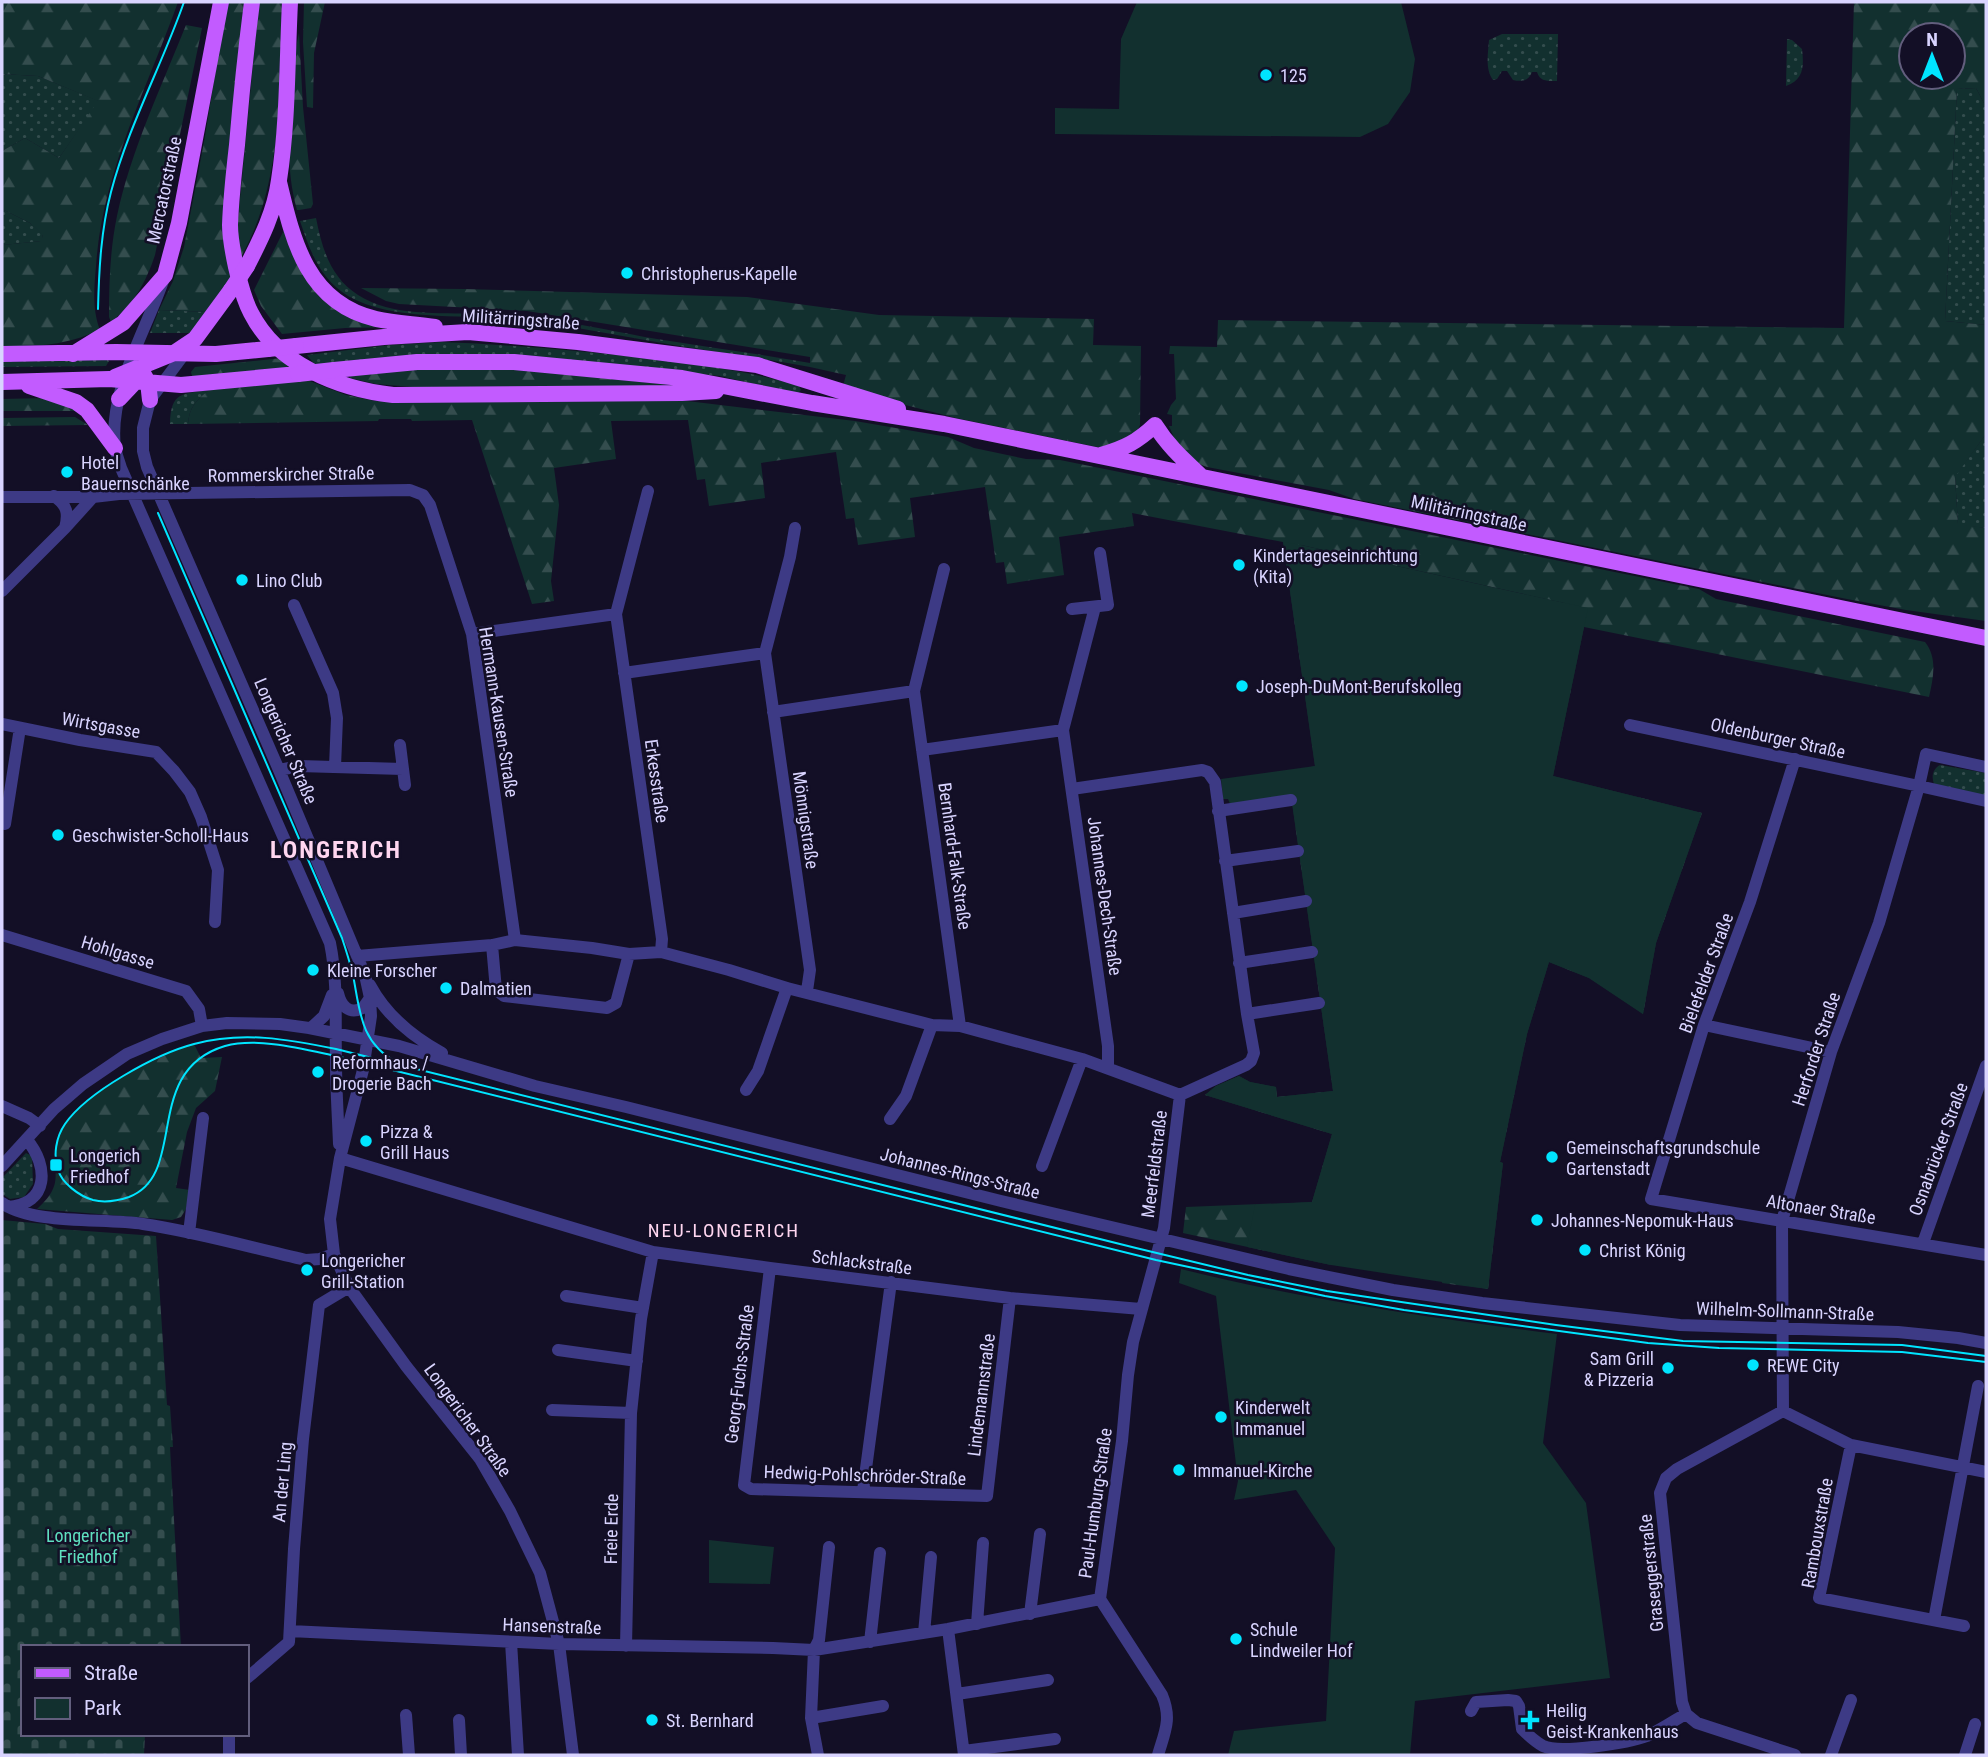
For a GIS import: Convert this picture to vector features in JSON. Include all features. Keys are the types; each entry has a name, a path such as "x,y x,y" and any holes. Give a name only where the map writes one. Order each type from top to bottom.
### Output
{"main road":[{"name":"Mercatorstraße","path":"165,275 179,223 221,2"},
{"path":"252,2 230,226 241,289 251,313 274,344 297,363 346,387 393,395 682,393 743,390"},
{"path":"134,371 161,368 187,352 247,266 266,227 279,182 285,122 290,2"},
{"path":"279,182 294,237 305,265 314,280 333,299 376,319 468,332"},
{"path":"73,354 123,323 165,275"},
{"name":"Militärringstraße","path":"9,382 134,371 187,352 268,349 384,337 468,332 578,342 757,365 944,424"},
{"name":"Militärringstraße","path":"2,354 73,354 181,385 417,362 514,362 654,374 944,424 1986,638"},
{"path":"119,399 134,371"},
{"path":"134,371 150,400"},
{"path":"9,382 76,402 87,410 116,448"},
{"path":"812,403 816,382"},
{"path":"1098,456 1124,449 1138,441 1155,425 1164,441 1203,478"}],"street":[{"name":"Mercatorstraße","path":"134,371 165,275"},
{"name":"Longericher Straße","path":"119,399 115,423 116,448 121,468 327,936 333,959 340,1158"},
{"name":"Longericher Straße","path":"150,400 144,428 143,451 147,467 279,770 365,975 370,998 371,1016 363,1070 340,1158 330,1219 334,1255 349,1287 406,1366 480,1459 504,1500 540,1573 559,1644 573,1755"},
{"name":"Rommerskircher Straße","path":"2,496 93,497 133,493 410,490 423,495"},
{"name":"Erkesstraße","path":"648,491 615,614 662,939 661,953"},
{"name":"Hermann-Kausen-Straße","path":"423,495 430,505 472,634 515,940"},
{"path":"54,496 66,507 65,528"},
{"path":"2,591 93,497"},
{"name":"Mönnigstraße","path":"795,528 765,653 810,970 807,992"},
{"name":"Johannes-Dech-Straße","path":"1100,553 1108,605 1095,607 1063,730 1108,1046 1108,1068"},
{"name":"Bernhard-Falk-Straße","path":"944,569 914,691 960,1026"},
{"path":"294,605 333,693 337,718 335,767"},
{"path":"1072,609 1095,607"},
{"path":"472,634 615,614"},
{"path":"624,673 765,653"},
{"path":"773,712 914,691"},
{"name":"Wirtsgasse","path":"2,724 156,752 190,792 201,817 218,870 215,922"},
{"name":"Oldenburger Straße","path":"1630,725 1986,801"},
{"path":"5,824 20,728"},
{"path":"922,750 1063,730"},
{"path":"400,745 405,785"},
{"path":"1919,786 1926,754 1986,767"},
{"name":"Bielefelder Straße","path":"1651,1199 1704,1025 1750,902 1795,759"},
{"path":"279,770 299,766 403,769"},
{"name":"Meerfeldstraße","path":"1072,789 1202,770 1208,772 1214,782 1254,1053 1251,1061 1240,1068 1180,1095 1161,1239"},
{"name":"Herforder Straße","path":"1782,1329 1782,1221 1830,1052 1879,923 1919,786"},
{"path":"1218,811 1291,800"},
{"path":"1225,861 1298,851"},
{"path":"1233,912 1306,901"},
{"name":"Hohlgasse","path":"2,935 186,991 199,1009 202,1026"},
{"path":"356,956 515,940 629,954 661,953 932,1025 960,1026 1082,1059 1180,1095"},
{"path":"492,944 496,990 504,996 607,1008 616,1003 629,954"},
{"path":"1240,963 1312,952"},
{"path":"365,975 377,997 397,1021 419,1041 461,1063"},
{"path":"334,984 345,1009 359,1010 370,998"},
{"path":"311,1028 324,1016 334,984"},
{"path":"746,1090 758,1071 787,988"},
{"path":"1247,1014 1319,1003"},
{"name":"Johannes-Rings-Straße","path":"2,1166 54,1109 83,1084 127,1054 202,1026 253,1022 311,1028 399,1046 535,1086 1326,1277 1482,1303 1582,1314"},
{"path":"890,1119 906,1096 932,1025"},
{"path":"1704,1025 1830,1052"},
{"path":"1042,1166 1082,1059"},
{"name":"Osnabrücker Straße","path":"1923,1243 1986,1066"},
{"path":"2,1106 40,1126"},
{"path":"189,1233 203,1118"},
{"path":"5,1205 18,1206 29,1202 39,1190 43,1175 41,1163 27,1140"},
{"name":"Schlackstraße","path":"340,1158 653,1252 1010,1298 1142,1309"},
{"name":"Altonaer Straße","path":"1651,1199 1986,1255"},
{"path":"5,1205 32,1215 142,1224 306,1260 334,1255"},
{"name":"Paul-Humburg-Straße","path":"1158,1755 1168,1708 1100,1599 1133,1342 1161,1239"},
{"name":"Freie Erde","path":"626,1646 631,1413 643,1308 653,1252"},
{"name":"Georg-Fuchs-Straße","path":"744,1485 770,1268"},
{"path":"863,1491 891,1282"},
{"name":"An der Ling","path":"290,1631 303,1438 319,1305 349,1287"},
{"path":"566,1296 643,1308"},
{"name":"Lindemannstraße","path":"987,1496 1010,1298"},
{"name":"Wilhelm-Sollmann-Straße","path":"1582,1314 1680,1325 1898,1332 1986,1343"},
{"path":"1782,1329 1783,1412 1851,1445 1986,1472"},
{"path":"558,1350 637,1362"},
{"path":"1934,1620 1978,1386"},
{"path":"552,1410 631,1413"},
{"name":"Graseggerstraße","path":"1686,1714 1682,1702 1660,1493 1666,1478 1677,1469 1783,1412"},
{"name":"Rambouxstraße","path":"1851,1445 1819,1598 1964,1626"},
{"name":"Hedwig-Pohlschröder-Straße","path":"744,1485 751,1489 987,1496"},
{"path":"1030,1614 1040,1534"},
{"path":"977,1623 984,1543"},
{"path":"818,1755 811,1718 814,1650 819,1640 829,1547"},
{"path":"870,1642 880,1553"},
{"path":"924,1633 931,1557"},
{"name":"Hansenstraße","path":"290,1631 559,1644 814,1650 948,1629 1100,1599"},
{"path":"948,1629 964,1753 1055,1739"},
{"path":"248,1677 289,1642 290,1631"},
{"path":"511,1642 518,1755"},
{"path":"957,1694 1048,1680"},
{"path":"1831,1755 1851,1700"},
{"path":"1471,1711 1476,1702 1516,1701 1522,1729 1545,1747 1559,1748 1626,1742 1647,1736 1686,1714 1697,1723 1794,1755"},
{"path":"811,1718 883,1706"},
{"path":"406,1715 409,1755"},
{"path":"459,1720 461,1755"},
{"path":"1965,1755 1975,1724"},
{"path":"229,1736 229,1755"}],"green space":[{"path":"2,2 178,2 116,165 107,198 100,232 95,283 95,307 100,330 52,344 2,346 2,246 41,241 43,235 30,223 2,209 2,151 25,138 59,158 98,101 38,76 2,74"},
{"path":"227,2 245,2 230,278 208,312 159,310 173,281 184,247"},
{"path":"259,2 284,2 280,99 265,197 255,228 241,257 237,230"},
{"path":"304,2 325,2 314,53 313,108 307,107 303,42"},
{"name":"125","path":"1137,2 1401,2 1415,59 1410,92 1388,124 1360,137 1055,134 1055,108 1119,109 1121,39"},
{"path":"1854,2 1986,2 1986,107 1976,88 1967,88 1967,21 1897,21 1897,91 1957,91 1945,321 1986,325 1986,434 1955,477 1958,524 1986,528 1986,621 1847,599 1354,499 1329,490 1207,467 1183,451 1169,426 1172,426 1172,415 1167,414 1176,399 1174,354 1169,354 1170,346 1217,347 1218,320 1844,328"},
{"path":"186,25 202,28 155,255 138,292 111,322 111,254 123,191 147,119"},
{"path":"299,33 313,204 311,208 297,210 289,149 293,72"},
{"path":"1502,34 1558,34 1557,81 1542,79 1537,72 1532,72 1524,80 1516,81 1507,71 1502,71 1497,79 1493,80 1488,66 1489,40"},
{"path":"1787,39 1802,49 1803,61 1800,76 1786,86"},
{"path":"2,74 38,76 99,101 59,158 25,138 2,151"},
{"path":"1967,88 1976,88 1986,107 1986,325 1945,321 1957,91 1967,91"},
{"path":"2,209 30,223 43,234 42,241 2,246"},
{"path":"316,218 325,251 340,280 358,295 386,307 416,312 495,315 561,322 810,363 810,367 541,322 409,314 367,304 338,289 317,263 300,221"},
{"path":"287,224 312,284 400,327 345,328 282,334 261,306 254,290"},
{"path":"361,288 747,297 879,315 1094,319 1093,345 1141,346 1140,425 1133,441 1102,448 956,418 882,399 843,386 846,375 810,367 810,357 527,311 399,304 386,301"},
{"path":"159,310 208,312 192,333 150,333"},
{"path":"442,342 552,349 679,362 765,377 799,386 801,390 793,393 720,376 507,355 414,355 315,365 307,355"},
{"path":"282,358 289,368 197,376 192,376 191,372 195,367"},
{"path":"2,360 109,361 106,366 2,367"},
{"path":"510,369 682,386 413,387 376,384 350,378 404,370"},
{"path":"307,380 346,395 375,401 687,401 855,421 948,437 974,448 1026,459 1060,460 1699,589 1716,599 1925,642 1932,655 1932,683 1929,697 1584,627 1553,776 1702,813 1656,943 1643,1014 1589,978 1549,962 1527,1034 1500,1162 1503,1163 1488,1289 1442,1283 1541,890 1564,603 1301,545 1343,915 1331,1265 1183,1233 1186,1207 1312,1202 1332,1134 1205,1095 1216,1086 1239,1076 1250,1082 1276,1087 1277,1097 1333,1091 1291,796 1311,767 1315,766 1283,542 1132,513 1134,526 1059,537 1064,575 1007,584 1004,562 996,563 985,487 910,498 915,537 858,545 854,518 846,519 836,452 761,463 765,498 709,506 705,479 697,480 688,420 611,421 616,459 554,468 559,505 551,581 554,601 532,604 472,420 379,419 188,424 194,405 209,390"},
{"path":"209,390 194,405 188,424 170,424 173,406 179,396"},
{"path":"47,398 63,402 77,411 2,411 2,399"},
{"path":"75,417 88,425 2,426 2,418"},
{"path":"1986,434 1986,528 1958,525 1955,476"},
{"path":"1283,542 1588,608 1553,776 1702,813 1656,943 1643,1014 1589,978 1549,962 1527,1034 1500,1162 1503,1163 1488,1289 1331,1265 1247,1247 1255,1205 1312,1202 1332,1134 1205,1095 1216,1086 1239,1076 1250,1082 1276,1087 1277,1097 1333,1091 1291,795 1230,804 1228,799 1223,799 1221,779 1315,766"},
{"path":"1940,765 1986,773 1986,798 1934,784 1933,773"},
{"path":"194,1044 201,1058 222,1057 215,1091 196,1108 187,1132 176,1188 190,1190 186,1209 181,1217 172,1220 37,1209 55,1184 57,1141 64,1126 77,1110 94,1095 137,1069"},
{"path":"26,1153 32,1156 33,1184 24,1197 10,1199 2,1194 2,1178"},
{"name":"Longericher Friedhof","path":"2,1220 45,1224 58,1229 156,1236 167,1405 170,1406 173,1447 170,1447 181,1645 21,1645 21,1736 145,1736 144,1755 2,1755"},
{"path":"1181,1269 1368,1307 1557,1334 1543,1443 1586,1503 1610,1678 1415,1701 1410,1755 1228,1755 1234,1731 1326,1721 1335,1548 1296,1490 1234,1500 1238,1481 1216,1296 1179,1283"},
{"path":"709,1540 774,1547 770,1584 709,1583"}],"tram line":[{"path":"98,309 101,250 111,192 126,144 184,2"},
{"path":"158,513 342,938 368,1035 384,1054 396,1062"},
{"path":"1986,1356 1902,1345 1683,1341 1327,1291 1136,1248 336,1049 265,1038 212,1040 178,1049 142,1065 105,1087 75,1112 65,1124 56,1146 56,1164 60,1175 77,1192 93,1200 102,1201 129,1197 147,1185 157,1167 174,1099 183,1077 199,1059 225,1046 266,1043 336,1056 1156,1260 1325,1296 1404,1310 1648,1343 1719,1348 1902,1352 1986,1362"}],"place":[{"name":"125","path":"1266,75"},
{"name":"Christopherus-Kapelle","path":"627,273"},
{"name":"Hotel Bauernschänke","path":"67,472"},
{"name":"Kindertageseinrichtung (Kita)","path":"1239,565"},
{"name":"Lino Club","path":"242,580"},
{"name":"Joseph-DuMont-Berufskolleg","path":"1242,686"},
{"name":"Geschwister-Scholl-Haus","path":"58,835"},
{"name":"Kleine Forscher","path":"313,970"},
{"name":"Dalmatien","path":"446,988"},
{"name":"Reformhaus / Drogerie Bach","path":"318,1072"},
{"name":"Pizza & Grill Haus","path":"366,1141"},
{"name":"Gemeinschaftsgrundschule Gartenstadt","path":"1552,1157"},
{"name":"Longerich Friedhof","path":"56,1165"},
{"name":"Johannes-Nepomuk-Haus","path":"1537,1220"},
{"name":"Christ König","path":"1585,1250"},
{"name":"Longericher Grill-Station","path":"307,1270"},
{"name":"REWE City","path":"1753,1365"},
{"name":"Sam Grill & Pizzeria","path":"1668,1368"},
{"name":"Kinderwelt Immanuel","path":"1221,1417"},
{"name":"Immanuel-Kirche","path":"1179,1470"},
{"name":"Schule Lindweiler Hof","path":"1236,1639"},
{"name":"St. Bernhard","path":"652,1720"},
{"name":"Heilig Geist-Krankenhaus","path":"1530,1720"}],"district":[{"name":"LONGERICH","path":"336,850"},
{"name":"NEU-LONGERICH","path":"724,1230"}]}
